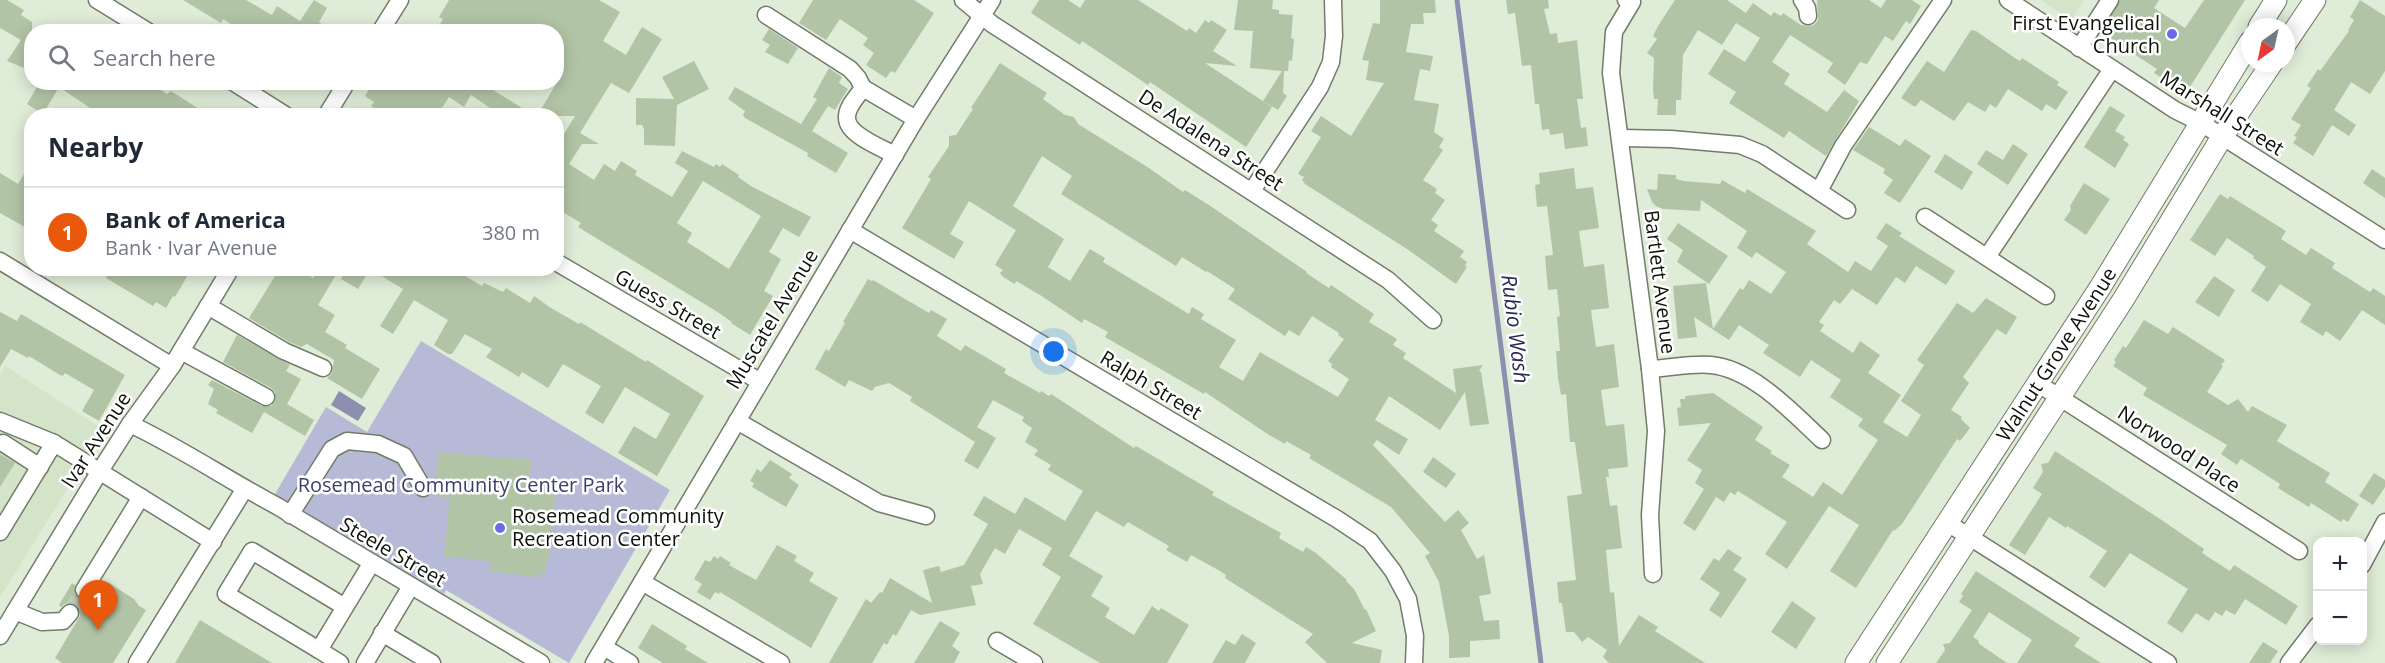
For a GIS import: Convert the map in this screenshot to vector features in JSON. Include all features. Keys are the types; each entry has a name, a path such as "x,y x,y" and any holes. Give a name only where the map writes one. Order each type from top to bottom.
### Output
{"main road":[{"path":"2265,18 2276,0"},
{"path":"2295,30 2315,0"},
{"name":"Walnut Grove Avenue","path":"1856,663 2101,286 2241,57"},
{"name":"Walnut Grove Avenue","path":"1887,663 2123,300 2222,137 2266,72"}],"street":[{"path":"97,0 136,24"},
{"path":"385,24 400,0"},
{"name":"De Adalena Street","path":"963,0 992,24 1388,280 1433,320"},
{"name":"Muscatel Avenue","path":"594,663 916,119 992,0"},
{"path":"1252,191 1320,87 1330,62 1334,36 1333,0"},
{"path":"1819,191 1843,146 1943,0"},
{"name":"Marshall Street","path":"2008,0 2175,110 2201,123 2385,240"},
{"path":"2079,48 2110,0"},
{"name":"Bartlett Avenue","path":"1631,1 1614,32 1611,73 1621,138 1656,431 1650,515 1653,574"},
{"path":"766,15 850,69 863,88 916,119"},
{"path":"1987,257 2112,69"},
{"path":"863,88 849,109 846,118 851,129 861,137 895,155"},
{"path":"246,90 274,108"},
{"path":"331,108 342,90"},
{"path":"1621,138 1671,138 1740,145 1762,154 1847,210"},
{"path":"1925,217 2046,296"},
{"name":"Ralph Street","path":"850,230 1327,513 1370,541 1393,571 1408,599 1415,636 1414,663"},
{"path":"0,261 24,276"},
{"name":"Guess Street","path":"564,267 759,381"},
{"path":"25,276 172,366"},
{"name":"Ivar Avenue","path":"0,636 100,471 130,424 172,366 226,276"},
{"path":"208,306 284,351 322,368"},
{"path":"181,351 266,397"},
{"path":"1650,369 1710,365 1726,367 1751,380 1775,398 1822,440"},
{"name":"Norwood Place","path":"2037,383 2299,550"},
{"path":"0,421 54,443 213,542"},
{"path":"737,421 879,503 926,516"},
{"name":"Steele Street","path":"130,424 161,439 244,490 278,506 371,564 541,663"},
{"path":"290,515 332,449 346,441 378,444 404,456 423,488"},
{"path":"6,442 40,467"},
{"path":"0,532 54,443"},
{"path":"137,663 244,490"},
{"path":"84,590 141,497"},
{"path":"1946,522 2168,663"},
{"path":"2367,556 2385,522"},
{"path":"340,663 226,594 252,551 345,607"},
{"path":"319,650 371,564"},
{"path":"642,582 781,663"},
{"path":"365,663 411,586"},
{"path":"15,611 42,622 63,621 70,613"},
{"path":"2289,663 2313,632"},
{"path":"382,633 432,663"},
{"path":"997,641 1034,663"},
{"path":"604,647 630,663"}],"shaded area":[{"path":"2041,0 2084,0 2071,20"},
{"path":"5,366 104,430 0,597 0,374"},
{"path":"339,391 366,408 358,421 331,405"}],"green space":[{"name":"Rosemead Community Center Park","path":"421,341 670,490 569,663 446,590 444,594 275,494 326,407 367,432"}],"building":[{"path":"0,0 7,0 24,10 21,15 32,22 32,24 24,24 24,68 7,61 21,40 0,28"},
{"path":"183,0 246,0 272,15 277,6 300,21 314,0 327,8 319,22 322,24 231,24 223,19 221,23"},
{"path":"449,0 599,0 620,12 603,41 626,55 642,27 662,39 629,93 611,83 580,133 599,144 582,144 569,164 594,180 604,164 615,171 621,161 637,171 635,175 672,197 688,171 675,163 682,151 714,167 716,164 720,167 722,164 751,186 811,217 799,237 783,228 769,252 781,259 764,291 773,296 750,335 716,311 578,227 581,223 564,213 564,134 575,116 564,116 564,108 542,108 552,90 564,90 564,24 440,24 443,19 439,17","holes":["703,181 761,216 729,269 687,242 692,233 677,223"]},
{"path":"813,0 914,0 934,13 895,73 891,71 886,78 866,65 874,53 863,45 868,38 840,19 826,40 799,23"},
{"path":"1039,0 1068,0 1080,8 1085,0 1138,0 1187,31 1189,28 1196,33 1205,20 1209,23 1211,20 1227,30 1213,51 1237,66 1205,63 1272,107 1246,147 1150,82 1148,85 1082,41 1080,45 1031,13"},
{"path":"1238,0 1273,0 1272,9 1279,10 1279,14 1293,15 1292,61 1289,60 1288,71 1284,71 1283,93 1287,96 1278,110 1263,101 1282,71 1250,68 1253,31 1234,30"},
{"path":"1380,0 1435,0 1436,13 1423,13 1424,24 1411,24 1406,52 1433,56 1430,71 1420,69 1414,100 1439,104 1434,132 1444,139 1439,147 1443,150 1423,180 1437,189 1435,193 1445,200 1431,220 1438,225 1434,231 1464,251 1460,257 1467,262 1465,266 1467,267 1456,284 1407,249 1305,184 1302,180 1304,177 1298,174 1321,137 1311,131 1321,116 1351,136 1384,83 1366,80 1369,61 1362,60 1373,23 1380,24"},
{"path":"1506,0 1548,0 1549,8 1544,9 1550,34 1557,33 1558,43 1577,40 1583,99 1577,99 1581,128 1586,127 1588,146 1565,149 1563,133 1550,135 1549,129 1542,130 1539,104 1535,104 1531,65 1522,66 1515,13 1508,14"},
{"path":"1675,0 1727,0 1746,13 1753,3 1771,16 1774,12 1781,16 1783,13 1801,25 1809,26 1814,25 1818,20 1817,0 1869,0 1881,8 1886,0 1912,0 1921,6 1910,24 1906,21 1893,41 1885,36 1867,64 1860,62 1845,85 1827,72 1833,63 1790,35 1772,62 1790,74 1784,84 1827,112 1844,90 1859,101 1826,156 1789,131 1784,138 1729,103 1736,92 1708,74 1724,49 1745,62 1760,38 1736,23 1722,45 1698,30 1683,55 1681,100 1676,100 1676,115 1657,115 1658,99 1654,99 1653,90 1654,58 1647,53 1657,39 1653,36 1658,26"},
{"path":"2120,0 2159,0 2154,8 2185,28 2204,0 2245,0 2188,90 2177,82 2175,86 2154,73 2157,69 2125,48 2122,52 2103,39 2106,35 2102,32"},
{"path":"2360,0 2385,16 2385,71 2370,94 2351,82 2334,110 2356,125 2349,136 2332,125 2313,156 2293,143 2297,137 2294,136 2301,125 2291,119 2311,88 2307,86 2318,69 2320,71 2349,31 2354,20 2350,17"},
{"path":"769,29 798,48 788,64 765,52 770,45 762,40"},
{"path":"1971,30 1976,31 2020,61 2022,58 2059,82 2057,85 2068,92 2056,110 2046,104 2042,111 2008,89 1996,108 1990,104 1985,112 1968,102 1954,121 1921,100 1915,107 1901,98 1927,61 1944,72"},
{"path":"694,61 709,89 677,105 675,146 644,145 644,129 642,125 636,125 636,98 674,99 662,77"},
{"path":"1000,63 1047,93 1043,99 1065,115 1074,117 1078,124 1183,192 1185,190 1209,205 1306,273 1329,288 1331,285 1374,314 1369,322 1397,339 1393,345 1406,353 1403,358 1456,393 1453,369 1483,365 1479,371 1489,424 1470,426 1465,392 1440,430 1389,396 1375,420 1408,439 1399,455 1377,440 1373,445 1445,522 1458,510 1469,523 1461,530 1477,559 1484,555 1491,594 1479,596 1484,621 1499,620 1500,639 1470,641 1470,657 1449,658 1449,636 1439,582 1425,556 1430,553 1391,507 1309,458 1311,455 1286,441 1285,444 1269,435 1205,392 1204,394 1105,337 1108,332 1084,319 1082,323 1016,281 1015,284 1003,277 1000,273 1003,270 995,265 1016,230 969,201 950,234 964,242 954,259 902,228 931,179 928,177 949,146 949,136 956,135 973,109 971,108","holes":["1042,156 1072,176 1061,194 1176,266 1182,257 1207,271 1235,289 1228,299 1285,336 1289,330 1299,336 1312,316 1339,333 1338,335 1344,339 1328,361 1332,364 1331,367 1349,379 1338,397 1260,352 1243,381 1219,367 1236,340 1201,319 1204,314 1192,307 1189,314 1103,262 1105,258 1090,249 1070,281 1048,267 1064,239 1013,206"]},
{"path":"829,68 842,77 839,83 848,89 835,110 828,106 812,131 848,153 836,173 807,156 808,153 745,118 743,115 745,111 728,99 735,87 801,124 817,99 813,97"},
{"path":"35,90 57,90 47,108 33,108 27,104"},
{"path":"63,90 161,90 167,94 171,91 198,108 90,108"},
{"path":"368,90 493,90 522,108 490,108 471,95 464,107 449,97 442,108 374,108 371,106 374,102 365,96"},
{"path":"2110,106 2125,115 2115,131 2125,137 2123,140 2129,144 2115,168 2084,147"},
{"path":"1869,127 1900,146 1905,139 1931,156 1900,203 1884,193 1893,180 1883,173 1885,169 1853,150"},
{"path":"2013,144 2028,154 2008,185 1977,164 1986,150 2003,160"},
{"path":"1945,154 1973,172 1962,190 1934,172"},
{"path":"1574,168 1576,189 1593,187 1599,228 1579,231 1584,267 1604,264 1609,308 1591,310 1596,347 1614,344 1619,387 1601,390 1606,426 1624,424 1626,443 1628,467 1608,469 1609,477 1606,477 1610,506 1617,505 1622,548 1606,550 1610,593 1614,592 1619,646 1639,615 1658,627 1655,631 1705,663 1609,663 1603,657 1607,650 1588,637 1582,642 1574,632 1566,632 1557,582 1576,580 1567,496 1582,494 1575,442 1570,442 1566,394 1561,395 1558,378 1556,351 1560,351 1557,317 1560,316 1557,289 1548,290 1545,256 1553,255 1547,206 1537,207 1535,185 1540,184 1539,173"},
{"path":"2372,169 2385,178 2385,198 2363,183"},
{"path":"0,173 18,184 24,174 24,226 0,213"},
{"path":"1658,174 1676,175 1676,179 1684,181 1720,184 1722,180 1745,193 1747,189 1816,231 1807,244 1848,272 1855,261 1871,271 1888,246 1876,238 1886,223 1902,233 1899,236 1955,271 1946,285 1916,266 1905,283 1896,277 1877,305 1852,289 1840,304 1834,300 1819,322 1824,325 1820,331 1853,353 1860,341 1880,355 1868,373 1901,395 1883,422 1907,437 1921,415 1901,401 1924,365 1917,360 1957,303 1973,313 1986,298 2017,317 2006,335 1997,329 1963,377 1969,383 1951,410 1962,417 1961,419 1970,428 1960,441 1957,439 1902,524 1893,530 1856,588 1830,571 1859,525 1829,506 1787,569 1765,554 1787,522 1738,491 1735,495 1730,492 1724,502 1716,497 1695,531 1683,523 1704,489 1695,483 1702,470 1687,460 1711,423 1679,426 1677,408 1681,407 1680,399 1685,399 1685,396 1713,393 1763,427 1755,440 1772,451 1770,453 1790,465 1782,477 1813,497 1823,482 1842,495 1878,440 1858,426 1863,419 1830,397 1841,380 1811,360 1800,377 1763,353 1769,345 1739,325 1729,340 1694,317 1697,337 1678,339 1673,286 1706,283 1713,329 1740,288 1743,290 1749,280 1771,294 1786,272 1756,252 1752,258 1737,248 1747,231 1701,200 1700,211 1663,209 1656,206 1647,189 1657,190"},
{"path":"2084,183 2110,199 2086,235 2064,220"},
{"path":"2220,194 2228,199 2230,196 2286,231 2281,239 2306,255 2311,248 2335,263 2332,268 2370,292 2373,288 2385,296 2385,325 2362,310 2340,341 2326,331 2323,336 2300,322 2311,304 2280,284 2268,302 2251,291 2266,267 2253,258 2254,256 2227,238 2215,256 2190,240"},
{"path":"1678,223 1728,256 1709,284 1677,262 1683,250 1667,239"},
{"path":"107,276 187,276 166,308 156,302 153,306 106,278"},
{"path":"275,276 310,276 313,278 314,276 335,276 318,305 335,315 325,332 347,345 345,348 380,369 362,399 327,378 332,373 334,360 307,344 301,347 289,342 249,318"},
{"path":"343,276 366,276 358,289 341,279"},
{"path":"382,276 465,276 482,286 484,283 503,292 506,288 530,303 534,296 646,362 647,360 704,396 657,476 618,453 634,426 656,439 670,414 625,387 603,424 585,413 601,386 563,364 548,388 522,372 519,377 486,357 492,349 465,334 452,354 448,354 434,345 448,320 414,300 393,334 380,326 403,289"},
{"path":"2214,276 2235,290 2219,317 2195,302"},
{"path":"868,279 929,313 931,310 947,319 937,336 961,351 965,345 1006,369 1004,373 1040,393 1041,391 1049,396 1051,394 1134,448 1136,446 1214,492 1212,495 1281,533 1279,538 1303,552 1306,547 1316,553 1347,580 1366,609 1376,631 1352,643 1382,650 1380,663 1327,663 1305,642 1313,634 1225,578 1226,575 1220,571 1191,555 1187,562 1166,550 1169,546 1128,522 1124,527 1096,511 1069,556 1103,576 1091,596 1110,608 1105,617 1134,635 1152,606 1159,611 1161,608 1189,625 1167,663 1100,663 1033,624 1061,577 1042,565 1052,548 1019,529 1005,554 995,548 980,574 983,584 971,586 976,605 920,615 911,610 896,636 893,634 887,645 884,643 872,663 829,663 866,599 871,603 880,592 882,593 890,578 932,603 923,570 939,566 941,572 964,565 988,524 973,515 984,496 1015,514 1025,497 1065,521 1083,491 1048,470 1051,465 1034,455 1038,450 1025,442 1032,428 1022,421 1024,417 993,400 977,427 996,438 978,469 964,461 975,442 910,401 912,397 889,383 875,387 872,391 849,380 845,387 815,369 826,349 829,351"},
{"path":"0,312 17,321 21,314 125,375 99,421 82,411 94,390 65,373 63,376 60,375 29,356 28,358 11,349 0,367"},
{"path":"2144,320 2168,334 2173,327 2225,360 2207,392 2228,405 2238,399 2248,412 2252,406 2287,425 2277,441 2330,473 2325,482 2359,504 2348,522 2343,519 2341,522 2311,503 2309,507 2278,488 2280,484 2241,459 2237,465 2221,454 2227,445 2143,395 2147,388 2113,366 2123,346 2126,348"},
{"path":"237,335 290,365 286,371 301,379 287,404 314,420 305,436 264,412 252,433 216,413 218,410 208,404 214,389 208,385 212,380 262,406 271,406 275,401 275,392 271,388 223,362"},
{"path":"2055,451 2204,549 2202,553 2230,571 2234,565 2298,606 2286,625 2245,599 2235,615 2226,610 2222,616 2215,612 2209,621 2196,613 2182,633 2167,623 2188,589 2130,553 2105,588 2089,577 2107,551 2049,517 2025,555 2009,545 2042,494 2033,488 2043,472 2041,464 2048,463"},
{"name":"Rosemead Community Recreation Center","path":"438,452 532,460 528,489 556,492 549,559 547,559 545,574 539,573 539,577 490,571 491,561 444,556 450,498 434,496"},
{"path":"0,454 15,463 0,487"},
{"path":"1433,457 1456,474 1446,488 1423,472"},
{"path":"770,460 792,474 789,478 799,485 786,507 752,487 754,483 750,481 757,469 761,472"},
{"path":"2374,473 2385,480 2385,487 2373,505 2359,496"},
{"path":"777,545 797,556 794,561 814,573 809,581 838,598 811,648 720,592 719,594 715,592 710,600 697,592 702,584 694,579 705,560 710,562 714,556 718,559 720,556 731,563 729,565 756,580"},
{"path":"1728,549 1742,558 1733,570 1747,579 1721,618 1709,610 1720,593 1700,579 1714,558 1719,561"},
{"path":"1976,571 2080,638 2074,646 2101,663 2017,663 2032,640 1989,612 1973,637 2007,663 1936,663 1945,650 1943,644 1950,643 1972,610 1959,602 1963,596 1961,594"},
{"path":"72,583 75,585 75,594 79,599 89,599 99,587 109,583 134,599 146,610 113,663 62,663 55,658 80,616 80,609 73,603 66,603 61,607 59,605"},
{"path":"1792,601 1816,618 1796,649 1771,632"},
{"path":"200,620 272,663 175,663"},
{"path":"940,621 960,633 952,646 960,652 954,663 914,663"},
{"path":"652,624 687,646 685,649 708,663 663,663 638,648"},
{"path":"1242,634 1256,643 1245,663 1212,663 1226,640 1235,645"},
{"path":"2263,642 2278,651 2270,663 2249,663"}],"waterway":[{"name":"Rubio Wash","path":"1457,0 1541,663"}],"tunnel":[{"path":"70,613 84,590"}],"place":[{"name":"First Evangelical Church","path":"2172,34"},
{"name":"Rosemead Community Recreation Center","path":"500,528"},
{"name":"Bank of America","path":"98,630"}]}
